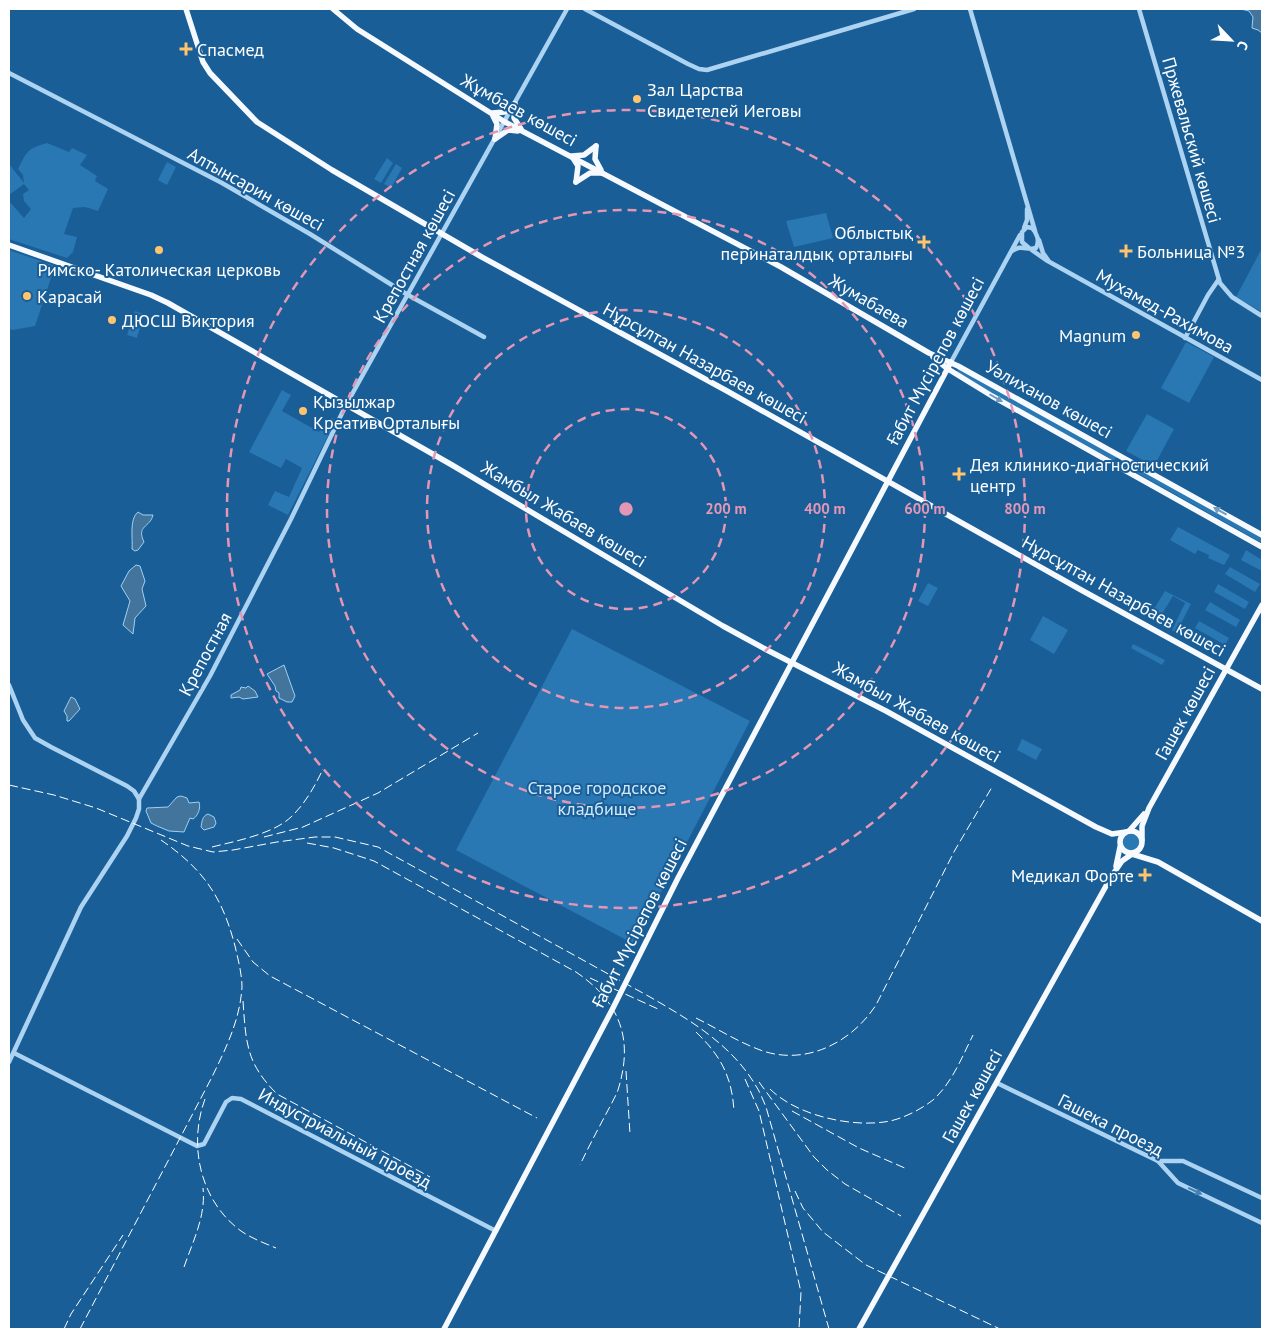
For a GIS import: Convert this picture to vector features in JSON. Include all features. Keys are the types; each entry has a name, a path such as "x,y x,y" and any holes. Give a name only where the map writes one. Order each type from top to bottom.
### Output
{"main road":[{"name":"Нұрсұлтан Назарбаев көшесі","path":"186,9 206,67 257,122 350,181 442,234 1262,689"},
{"name":"Жұмбаев көшесі","path":"334,10 357,29 505,122 694,221"},
{"path":"490,113 503,113 515,104"},
{"path":"515,104 514,120 523,131"},
{"path":"490,113 497,123 495,139"},
{"path":"495,139 508,130 523,131"},
{"path":"570,156 584,156 596,146 596,162 605,174"},
{"path":"570,156 578,165 576,182 590,173 605,174"},
{"name":"Жумабаева","path":"694,221 781,267 929,353 951,362"},
{"name":"Жамбыл Жабаев көшесі","path":"9,246 158,298 452,465 710,618 886,711 1096,827"},
{"path":"929,353 948,369"},
{"name":"Ғабит Мүсірепов көшесі","path":"444,1329 624,986 678,878 951,362"},
{"name":"Уәлиханов көшесі","path":"951,362 1262,535"},
{"name":"Уәлиханов көшесі","path":"948,369 1262,546"},
{"path":"1186,504 1191,495"},
{"name":"Гашек көшесі","path":"1142,841 1143,824 1149,808 1262,605"},
{"name":"Гашек көшесі","path":"1127,832 1149,808"},
{"path":"1096,827 1112,834 1137,832 1148,854 1158,862 1262,921"},
{"path":"1096,827 1124,852 1158,862"},
{"path":"1120,847 1120,838 1127,832"},
{"path":"1132,854 1140,850 1142,841"},
{"name":"Гашек көшесі","path":"1111,877 1120,847"},
{"name":"Гашек көшесі","path":"859,1329 1111,877 1124,859 1132,854"}],"street":[{"name":"Крепостная көшесі","path":"291,519 346,405 568,9"},
{"path":"585,9 677,58 705,70 914,9"},
{"path":"970,9 1026,203 1043,253 1055,266"},
{"name":"Пржевальский көшесі","path":"1139,9 1219,279 1225,290"},
{"name":"Алтынсарин көшесі","path":"9,73 222,183 310,234 408,295 484,337"},
{"path":"1026,203 1027,220 1022,232 1022,242 1028,248"},
{"path":"1012,251 1020,247 1034,249 1037,246 1037,236 1031,227 1026,228 1022,232"},
{"name":"Ғабит Мүсірепов көшесі","path":"951,362 1022,232"},
{"name":"Мухамед-Рахимова","path":"1028,248 1055,266 1262,380"},
{"path":"1185,338 1219,279"},
{"path":"1211,290 1216,288 1225,290 1236,300 1262,316"},
{"name":"Крепостная","path":"9,1062 81,907 132,827 138,814 139,799 210,676 291,519"},
{"path":"9,685 24,720 34,736 50,747 127,786 139,799"},
{"name":"Индустриальный проезд","path":"14,1053 197,1146 204,1144 226,1102 232,1098 241,1099 496,1231"},
{"name":"Гашека проезд","path":"997,1083 1158,1161 1178,1183 1262,1223"},
{"path":"1158,1161 1183,1161 1262,1198"}],"green space":[{"path":"47,143 69,152 72,148 87,155 80,165 97,176 95,181 108,189 98,211 85,207 73,208 64,234 77,237 73,252 67,258 9,239 9,201 24,218 31,209 24,201 23,194 29,190 24,184 9,195 9,164 24,183 23,175 18,169 24,158 31,149"},
{"path":"387,158 393,163 381,183 374,179"},
{"path":"167,162 176,167 167,185 158,180"},
{"path":"396,164 402,168 391,188 384,184"},
{"path":"826,213 833,238 794,247 786,221"},
{"path":"1262,248 1262,312 1236,297"},
{"name":"Карасай","path":"9,250 55,266 35,326 9,329"},
{"path":"135,311 144,314 137,338 127,335"},
{"path":"1186,342 1214,357 1189,403 1161,388"},
{"path":"959,368 1117,456 1114,461 956,373"},
{"path":"282,390 291,395 282,411 319,432 322,425 327,427 332,418 336,420 288,515 268,505 275,491 289,497 302,468 286,459 281,468 249,452"},
{"path":"1147,414 1174,429 1154,466 1126,451"},
{"path":"1122,459 1262,537 1262,543 1119,463"},
{"path":"1178,527 1230,555 1224,565 1208,558 1209,555 1198,550 1195,554 1170,540"},
{"path":"1246,550 1262,560 1262,571 1241,560"},
{"path":"1230,567 1260,584 1255,592 1225,574"},
{"path":"928,583 938,588 928,606 918,601"},
{"path":"1218,584 1249,602 1245,609 1214,592"},
{"path":"1165,591 1191,604 1176,633 1172,630 1185,603 1173,596 1157,622 1149,617"},
{"path":"1210,602 1240,620 1236,627 1205,610"},
{"path":"1043,616 1068,630 1054,654 1030,640"},
{"path":"1199,621 1229,638 1225,645 1195,628"},
{"name":"Старое городское кладбище","path":"572,629 750,721 634,944 456,850"},
{"path":"1133,644 1165,660 1162,665 1131,648"},
{"path":"1022,739 1042,749 1036,760 1017,750"},
{"path":"1131,833 1137,836 1140,842 1137,848 1131,851 1125,848 1122,842 1125,836"}],"shaded area":[{"path":"1241,9 1262,9 1262,33 1252,28 1253,17 1249,11"},
{"path":"138,512 143,515 153,515 142,532 144,542 135,551 132,549 132,529 133,519"},
{"path":"136,565 140,566 145,581 142,589 146,606 135,618 133,634 123,625 130,601 121,586 129,571"},
{"path":"284,665 295,696 292,702 279,698 279,693 267,674"},
{"path":"248,686 255,691 258,697 231,698 231,695 240,690 241,687 246,688"},
{"path":"71,697 75,699 80,709 67,721 64,711"},
{"path":"177,797 187,798 189,803 199,802 200,804 198,814 193,819 190,818 184,832 169,831 151,823 146,811 147,808 168,807"},
{"path":"208,814 214,817 216,823 214,827 204,830 201,827 202,821"}],"railway":[{"path":"264,837 303,827 378,793 478,733"},
{"path":"212,847 254,836 283,823 305,801 323,769"},
{"path":"9,785 54,795 96,808 188,846 213,852 315,837 335,837 378,847 650,997 695,1024 735,1058 757,1088 766,1107 829,1329"},
{"path":"696,1018 733,1038 772,1054 807,1054 823,1049 853,1031 876,1005 955,850 992,787"},
{"path":"80,1329 212,1077 232,1034 241,999 240,967 230,928 217,898 199,873 176,851 161,840"},
{"path":"307,843 334,848 374,861 576,972 603,996 613,1009 620,1023 624,1054 623,1072 618,1090 580,1165"},
{"path":"237,939 253,962 270,976 537,1118"},
{"path":"590,978 658,1009"},
{"path":"243,1001 245,1029 253,1062 277,1094 430,1177"},
{"path":"696,1032 705,1041 724,1068 731,1088 734,1111"},
{"path":"770,1089 794,1106 824,1117 855,1123 890,1121 916,1111 940,1093 956,1069 973,1035"},
{"path":"626,1071 630,1134"},
{"path":"745,1079 759,1111 801,1292 799,1329"},
{"path":"759,1082 814,1157 827,1170 845,1184 901,1216"},
{"path":"205,1099 200,1117 198,1153 201,1171 207,1188 227,1219 241,1231 276,1248"},
{"path":"792,1111 859,1148 907,1169"},
{"path":"184,1267 201,1218 203,1188"},
{"path":"795,1191 803,1208 823,1232 866,1265 1000,1329"},
{"path":"64,1329 71,1314 123,1235"}],"place":[{"name":"Спасмед","path":"186,49"},
{"name":"Зал Царства Свидетелей Иеговы","path":"637,99"},
{"name":"Облыстық перинаталдық орталығы","path":"924,242"},
{"name":"Римско- Католическая церковь","path":"159,250"},
{"name":"Больница №3","path":"1126,251"},
{"name":"Карасай","path":"27,296"},
{"name":"ДЮСШ Виктория","path":"112,320"},
{"name":"Magnum","path":"1136,335"},
{"name":"Қызылжар Креатив Орталығы","path":"303,411"},
{"name":"Дея клинико-диагностический центр","path":"959,474"},
{"name":"Медикал Форте","path":"1145,875"}]}
